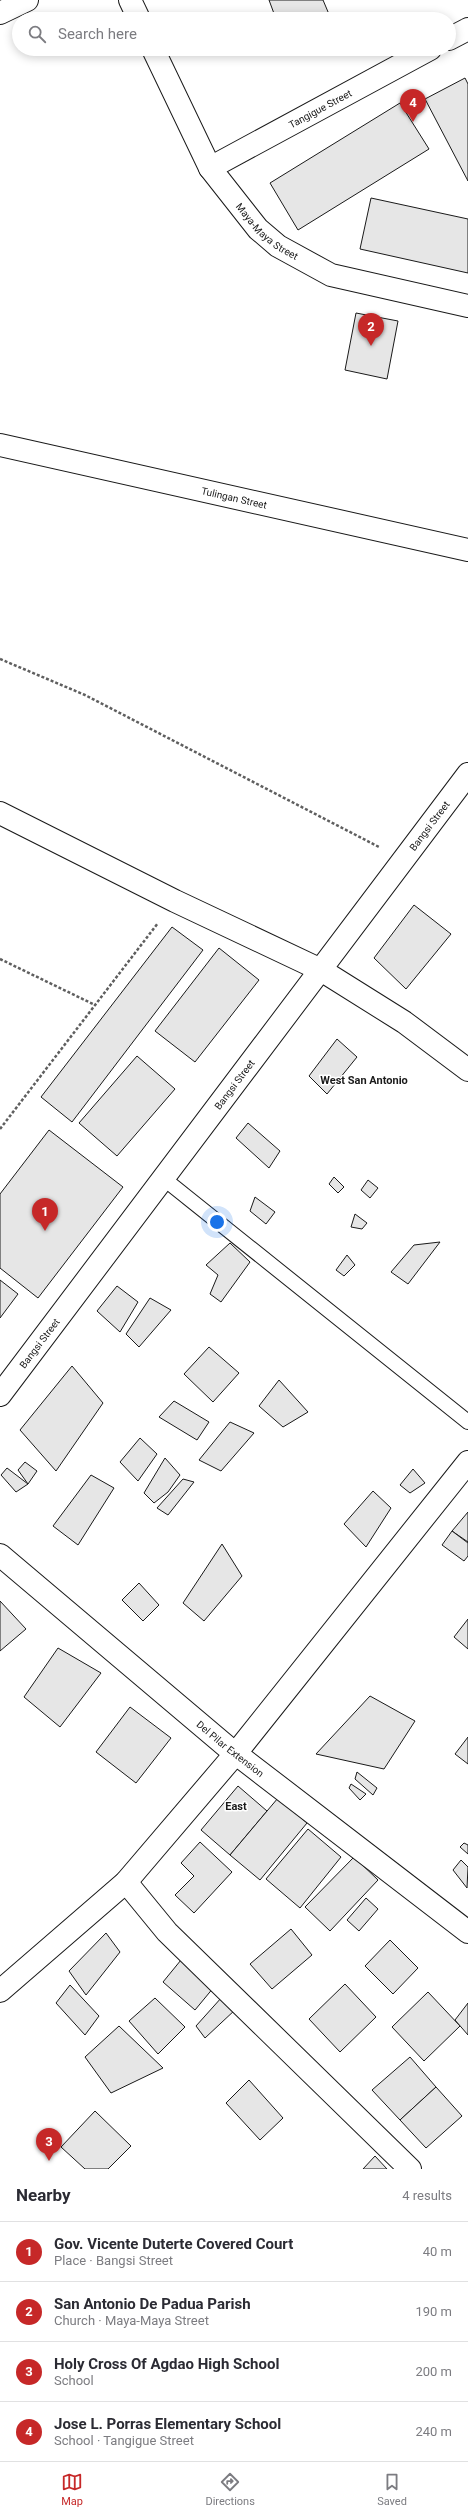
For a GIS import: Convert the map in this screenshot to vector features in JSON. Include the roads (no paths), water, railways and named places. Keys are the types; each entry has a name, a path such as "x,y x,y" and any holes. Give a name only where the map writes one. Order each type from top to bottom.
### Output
{"street":[{"path":"0,13 27,0"},
{"path":"130,0 136,12"},
{"path":"456,35 468,29"},
{"name":"Maya-Maya Street","path":"156,56 210,168 258,229 278,246 331,275 468,306"},
{"name":"Tangigue Street","path":"210,168 417,56"},
{"name":"Tulingan Street","path":"0,445 468,550"},
{"name":"Bangsi Street","path":"0,1395 322,970 402,859 468,774"},
{"path":"0,813 175,901 322,970 404,1022 468,1070"},
{"path":"0,1991 126,1882 236,1753 468,1462"},
{"name":"Del Pilar Extension","path":"0,1555 236,1753 468,1932"},
{"path":"126,1882 167,1932 410,2169"}],"lane":[{"path":"163,1178 468,1422"}],"place":[{"name":"Jose L. Porras Elementary School","path":"413,122"},
{"name":"San Antonio De Padua Parish","path":"371,346"},
{"name":"Gov. Vicente Duterte Covered Court","path":"45,1231"},
{"name":"Holy Cross Of Agdao High School","path":"49,2161"}],"district":[{"name":"West San Antonio","path":"364,1080"},
{"name":"East","path":"236,1806"}]}
